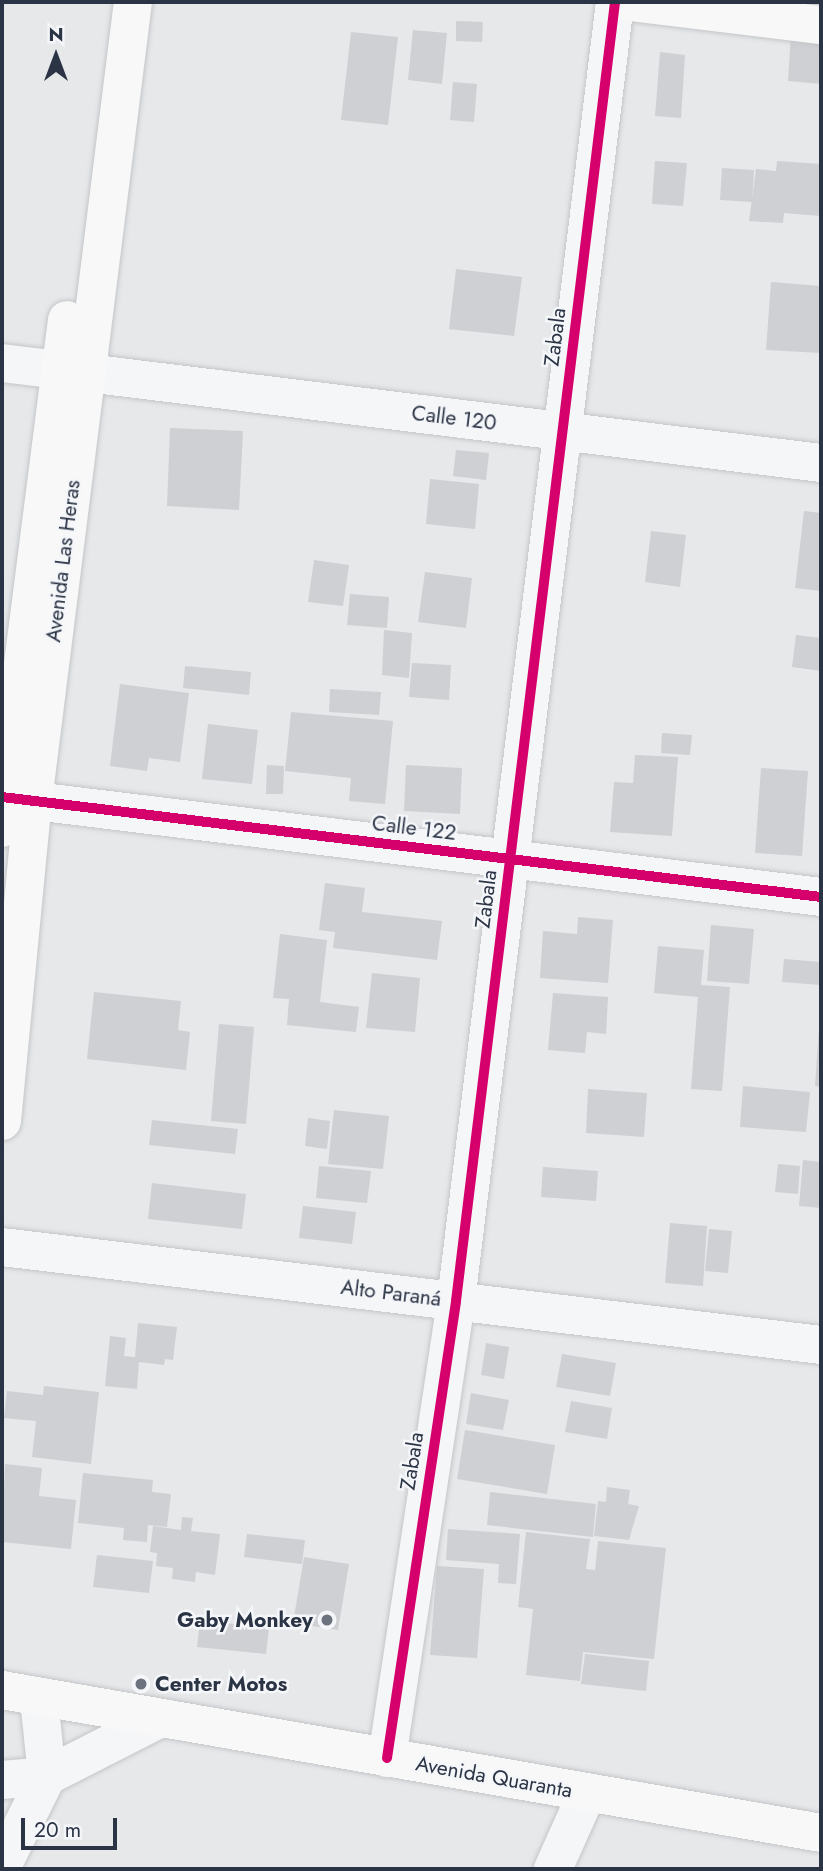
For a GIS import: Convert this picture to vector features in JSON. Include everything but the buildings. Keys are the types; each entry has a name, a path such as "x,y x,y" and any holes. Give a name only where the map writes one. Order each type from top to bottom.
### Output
{"main road":[{"name":"Avenida Las Heras","path":"73,371 109,2"},
{"name":"Avenida Las Heras","path":"2,1121 10,806 73,371 133,2"},
{"path":"630,2 821,25"},
{"name":"Avenida Quaranta","path":"2,1690 39,1699 821,1833"}],"street":[{"name":"Zabala","path":"387,1758 456,1301 615,2"},
{"name":"Calle 120","path":"2,363 821,463"},
{"name":"Calle 122","path":"10,806 821,897"},
{"name":"Alto Paraná","path":"2,1247 821,1345"},
{"path":"2,1866 47,1776 39,1699"},
{"path":"2,1780 47,1776 159,1719"},
{"path":"553,1869 587,1793"}],"cycle path":[{"path":"387,1758 456,1301 615,2"},
{"path":"2,797 821,897"}],"place":[{"name":"Gaby Monkey","path":"327,1620"},
{"name":"Center Motos","path":"141,1684"}]}
